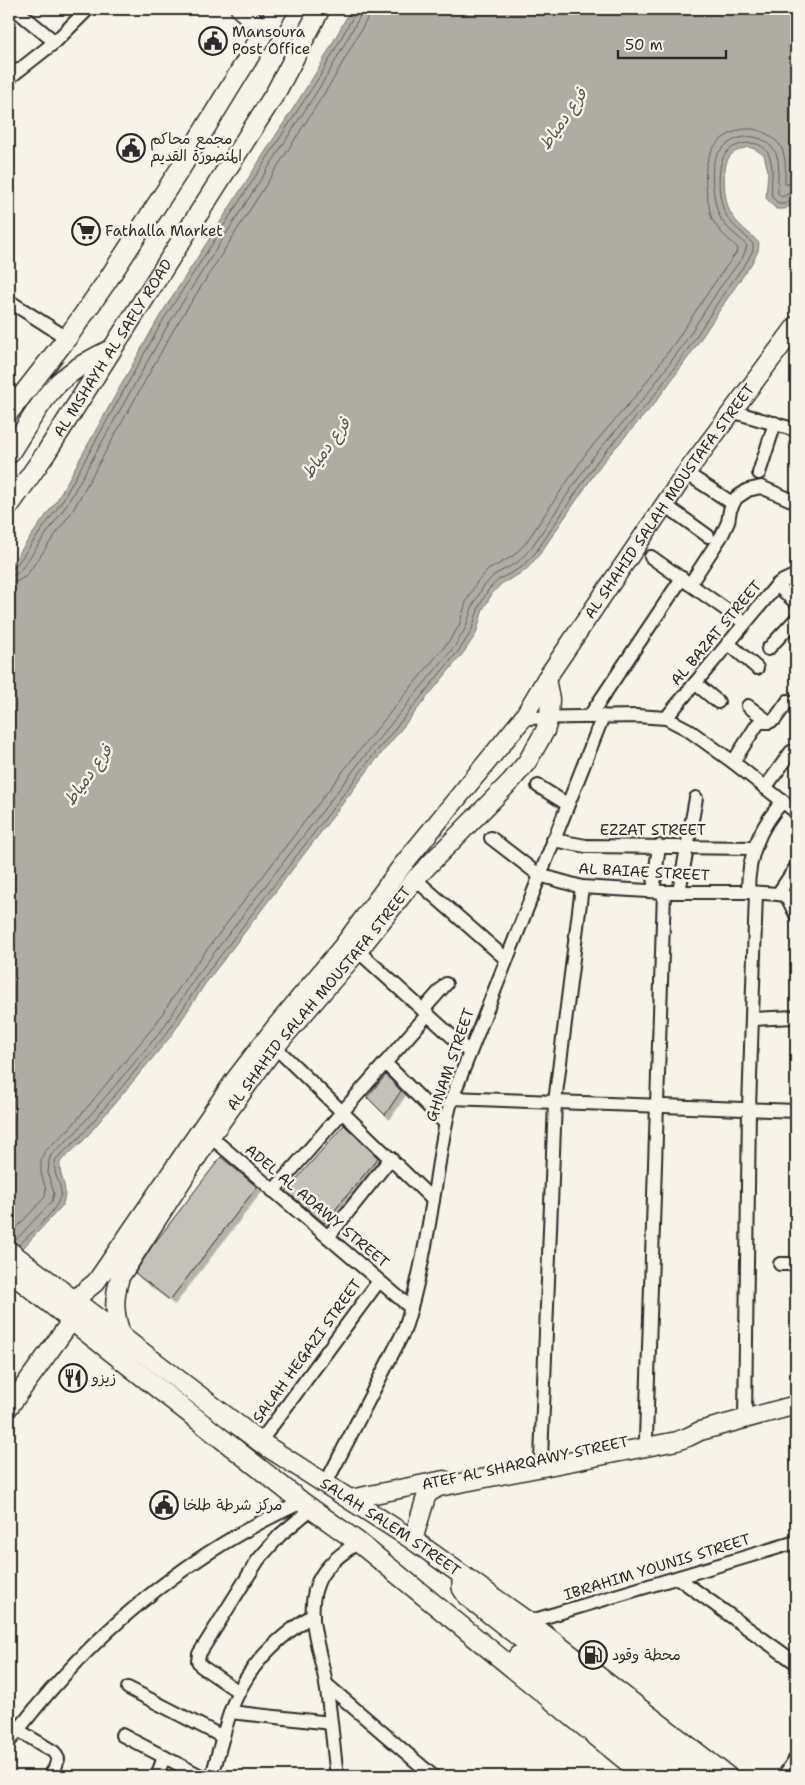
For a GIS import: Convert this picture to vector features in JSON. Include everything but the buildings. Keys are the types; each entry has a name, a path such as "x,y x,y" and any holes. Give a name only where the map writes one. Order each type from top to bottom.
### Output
{"main road":[{"path":"240,9 265,31"},
{"path":"9,412 67,338 107,281 182,166 278,9"},
{"name":"AL MSHAYH AL SAFLY ROAD","path":"9,506 46,453 276,92 320,9"},
{"name":"AL SHAHID SALAH MOUSTAFA STREET","path":"122,1337 114,1308 115,1294 120,1277 234,1081 343,946 401,867 523,718 546,679 686,473 796,326"},
{"path":"9,454 50,391 82,365 112,349"},
{"name":"AL SHAHID SALAH MOUSTAFA STREET","path":"74,1300 96,1282 205,1133 275,1047 358,951 415,879 511,781 527,762 545,731 549,717 550,699 546,679"},
{"path":"9,1251 47,1290"},
{"path":"9,1271 47,1290"},
{"name":"SALAH SALEM STREET","path":"47,1290 74,1300 260,1442 413,1540 528,1622 727,1776"},
{"name":"SALAH SALEM STREET","path":"47,1290 72,1320 307,1506 358,1542 645,1776"},
{"path":"9,1407 72,1320"},
{"name":"ATEF AL SHARQAWY STREET","path":"413,1540 426,1497 430,1492 439,1488 677,1441 688,1438 700,1431 796,1404"},
{"name":"ATEF AL SHARQAWY STREET","path":"350,1499 687,1430 700,1431"},
{"path":"462,1575 462,1588 464,1592 670,1776"},
{"path":"437,1606 448,1604 458,1608 697,1776"}],"street":[{"path":"14,9 54,42"},
{"path":"9,78 54,42 88,9"},
{"path":"9,301 67,338"},
{"path":"731,411 796,430"},
{"path":"759,473 775,423"},
{"path":"686,473 732,503"},
{"path":"588,717 686,581 722,535 728,522 732,503 736,498 748,490 761,487 796,502"},
{"path":"665,505 708,536"},
{"path":"651,556 745,623"},
{"name":"AL BAZAT STREET","path":"666,718 777,586 796,575"},
{"path":"777,586 796,603"},
{"path":"768,649 796,619"},
{"path":"728,643 757,668"},
{"path":"695,683 718,702"},
{"path":"733,762 757,725 760,722 768,722 775,719 788,700"},
{"path":"748,706 768,722"},
{"path":"523,718 603,716 666,718 686,729 733,762 796,810"},
{"name":"GHNAM STREET","path":"326,1483 404,1331 420,1272 445,1123 452,1098 603,716"},
{"path":"765,788 791,752"},
{"path":"538,786 567,804"},
{"path":"680,892 696,798"},
{"path":"745,1418 752,1019 752,892 748,877 754,848 770,816 782,801"},
{"path":"492,838 539,875"},
{"name":"EZZAT STREET","path":"553,840 586,846 754,848"},
{"path":"646,1438 656,1106 660,846"},
{"path":"796,867 778,894 784,895 788,899 796,915"},
{"name":"AL BAIAE STREET","path":"539,875 582,887 659,892 752,892 778,894"},
{"path":"415,879 506,959"},
{"path":"541,1460 555,1102 582,887"},
{"path":"358,951 469,1052"},
{"path":"273,1191 385,1063 446,984"},
{"path":"752,1019 796,1017"},
{"path":"275,1047 433,1200"},
{"path":"385,1063 445,1123"},
{"path":"452,1098 749,1110 795,1115"},
{"name":"ADEL AL ADAWY STREET","path":"205,1133 411,1308"},
{"path":"328,1238 391,1158"},
{"path":"780,1264 796,1264"},
{"name":"SALAH HEGAZI STREET","path":"260,1442 379,1281"},
{"path":"239,1692 201,1666 198,1661 198,1654 258,1560 307,1506"},
{"path":"9,1742 42,1699 79,1658 130,1611 164,1584 206,1554 277,1513 307,1506"},
{"path":"337,1776 326,1684 313,1615 318,1582 329,1565 358,1542"},
{"name":"IBRAHIM YOUNIS STREET","path":"528,1622 796,1542"},
{"path":"678,1578 796,1663"},
{"path":"212,1776 230,1712 250,1673 273,1645 295,1626 313,1615"},
{"path":"326,1684 433,1776"},
{"path":"128,1688 223,1737"},
{"path":"230,1712 331,1722"},
{"path":"18,1730 54,1752 58,1759 50,1776"},
{"path":"122,1735 201,1776"},
{"path":"156,1776 164,1757"},
{"path":"784,1776 796,1758"}],"water":[{"name":"فرع دمياط","path":"351,9 796,9 796,201 785,209 776,209 766,198 768,171 764,155 748,147 736,151 730,156 724,175 726,200 733,217 759,243 758,251 752,263 690,355 654,404 602,463 539,555 525,571 501,584 492,594 483,609 476,634 464,652 372,765 205,984 171,1036 83,1141 60,1162 65,1188 62,1206 9,1263 9,567 57,500 158,319 319,68"}],"place":[{"name":"Mansoura Post Office","path":"213,41"},
{"name":"مجمع محاكم المنصورة القديم","path":"131,148"},
{"name":"Fathalla Market","path":"86,231"},
{"name":"زيزو","path":"73,1378"},
{"name":"مركز شرطة طلخا","path":"164,1505"},
{"name":"محطة وقود","path":"593,1655"}]}
